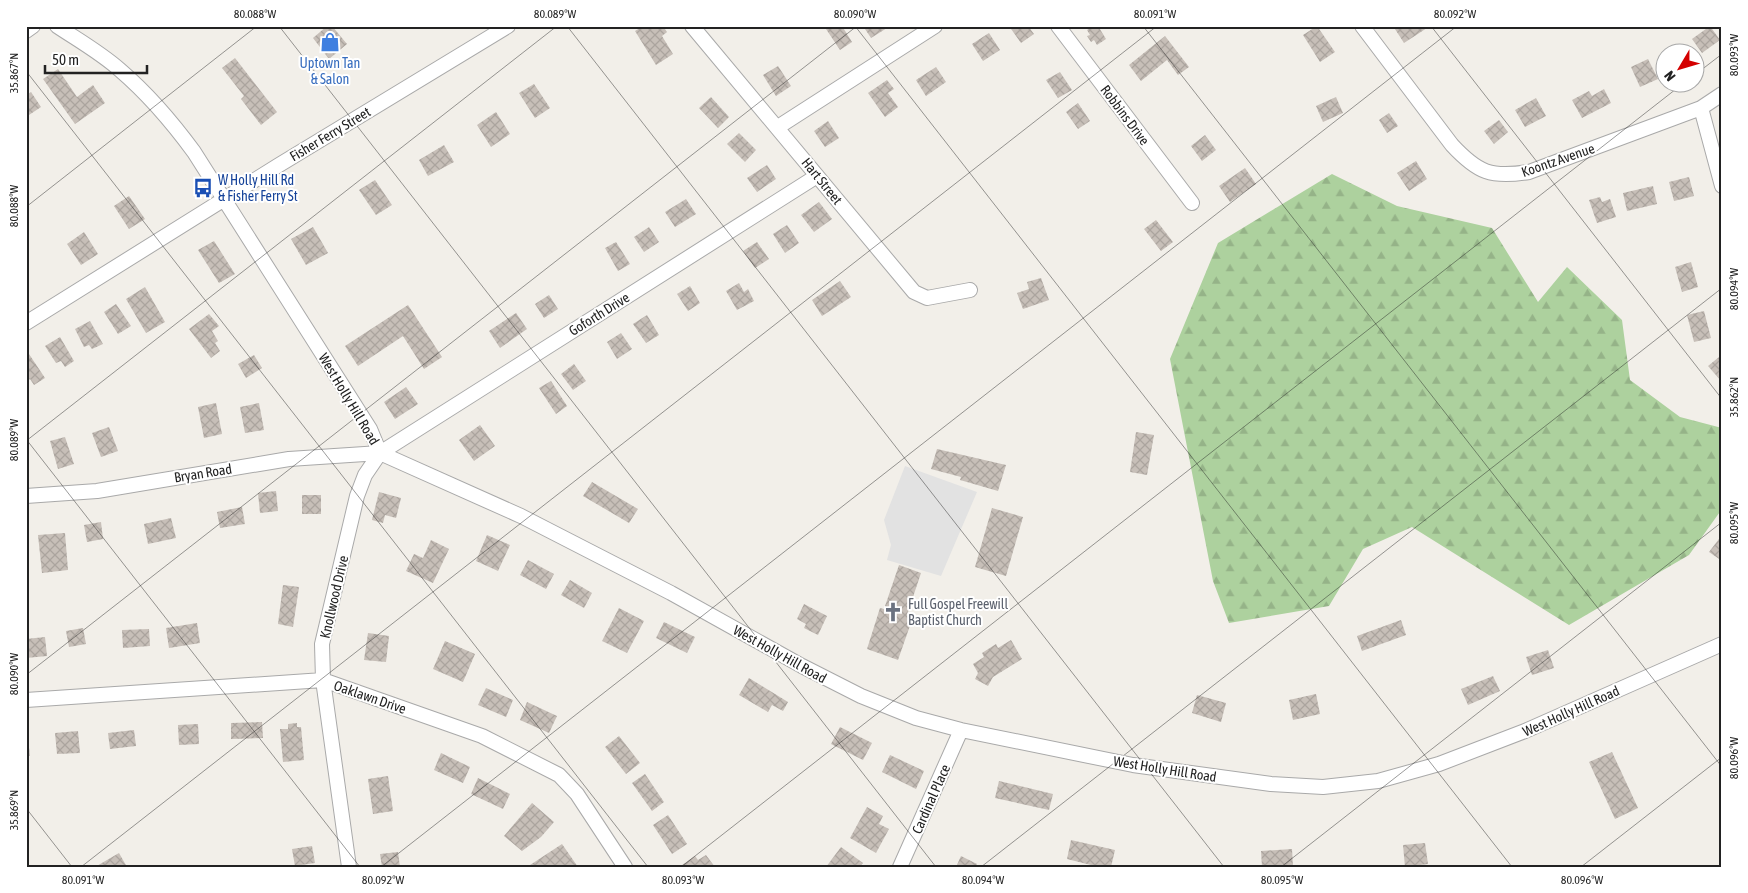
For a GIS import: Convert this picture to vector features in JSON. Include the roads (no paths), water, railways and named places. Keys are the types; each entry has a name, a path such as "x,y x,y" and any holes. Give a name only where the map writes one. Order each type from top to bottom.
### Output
{"street":[{"path":"26,31 33,26"},
{"name":"West Holly Hill Road","path":"57,26 119,69 152,100 194,152 370,429 380,453 521,516 671,593 854,693 916,718 961,730 1133,765 1271,784 1332,786 1378,780 1439,764 1525,731 1721,643"},
{"name":"Fisher Ferry Street","path":"26,323 508,26"},
{"name":"Hart Street","path":"692,26 778,126 817,176 914,292 927,298 970,290"},
{"path":"778,126 935,26"},
{"name":"Robbins Drive","path":"1058,26 1192,203"},
{"name":"Koontz Avenue","path":"1362,26 1452,145 1465,159 1483,171 1503,176 1529,172 1701,108 1722,94"},
{"path":"1701,108 1722,186"},
{"name":"Goforth Drive","path":"380,453 817,176"},
{"name":"Bryan Road","path":"26,496 97,491 289,459 380,453"},
{"name":"Knollwood Drive","path":"349,867 323,680 322,644 357,496 365,475 380,453"},
{"name":"Oaklawn Drive","path":"26,700 323,680 482,736 559,776 577,794 624,867"},
{"name":"Cardinal Place","path":"900,867 961,730"}],"place":[{"name":"Uptown Tan & Salon","path":"330,42"},
{"name":"W Holly Hill Rd & Fisher Ferry St","path":"203,188"},
{"name":"Full Gospel Freewill Baptist Church","path":"893,612"}]}
